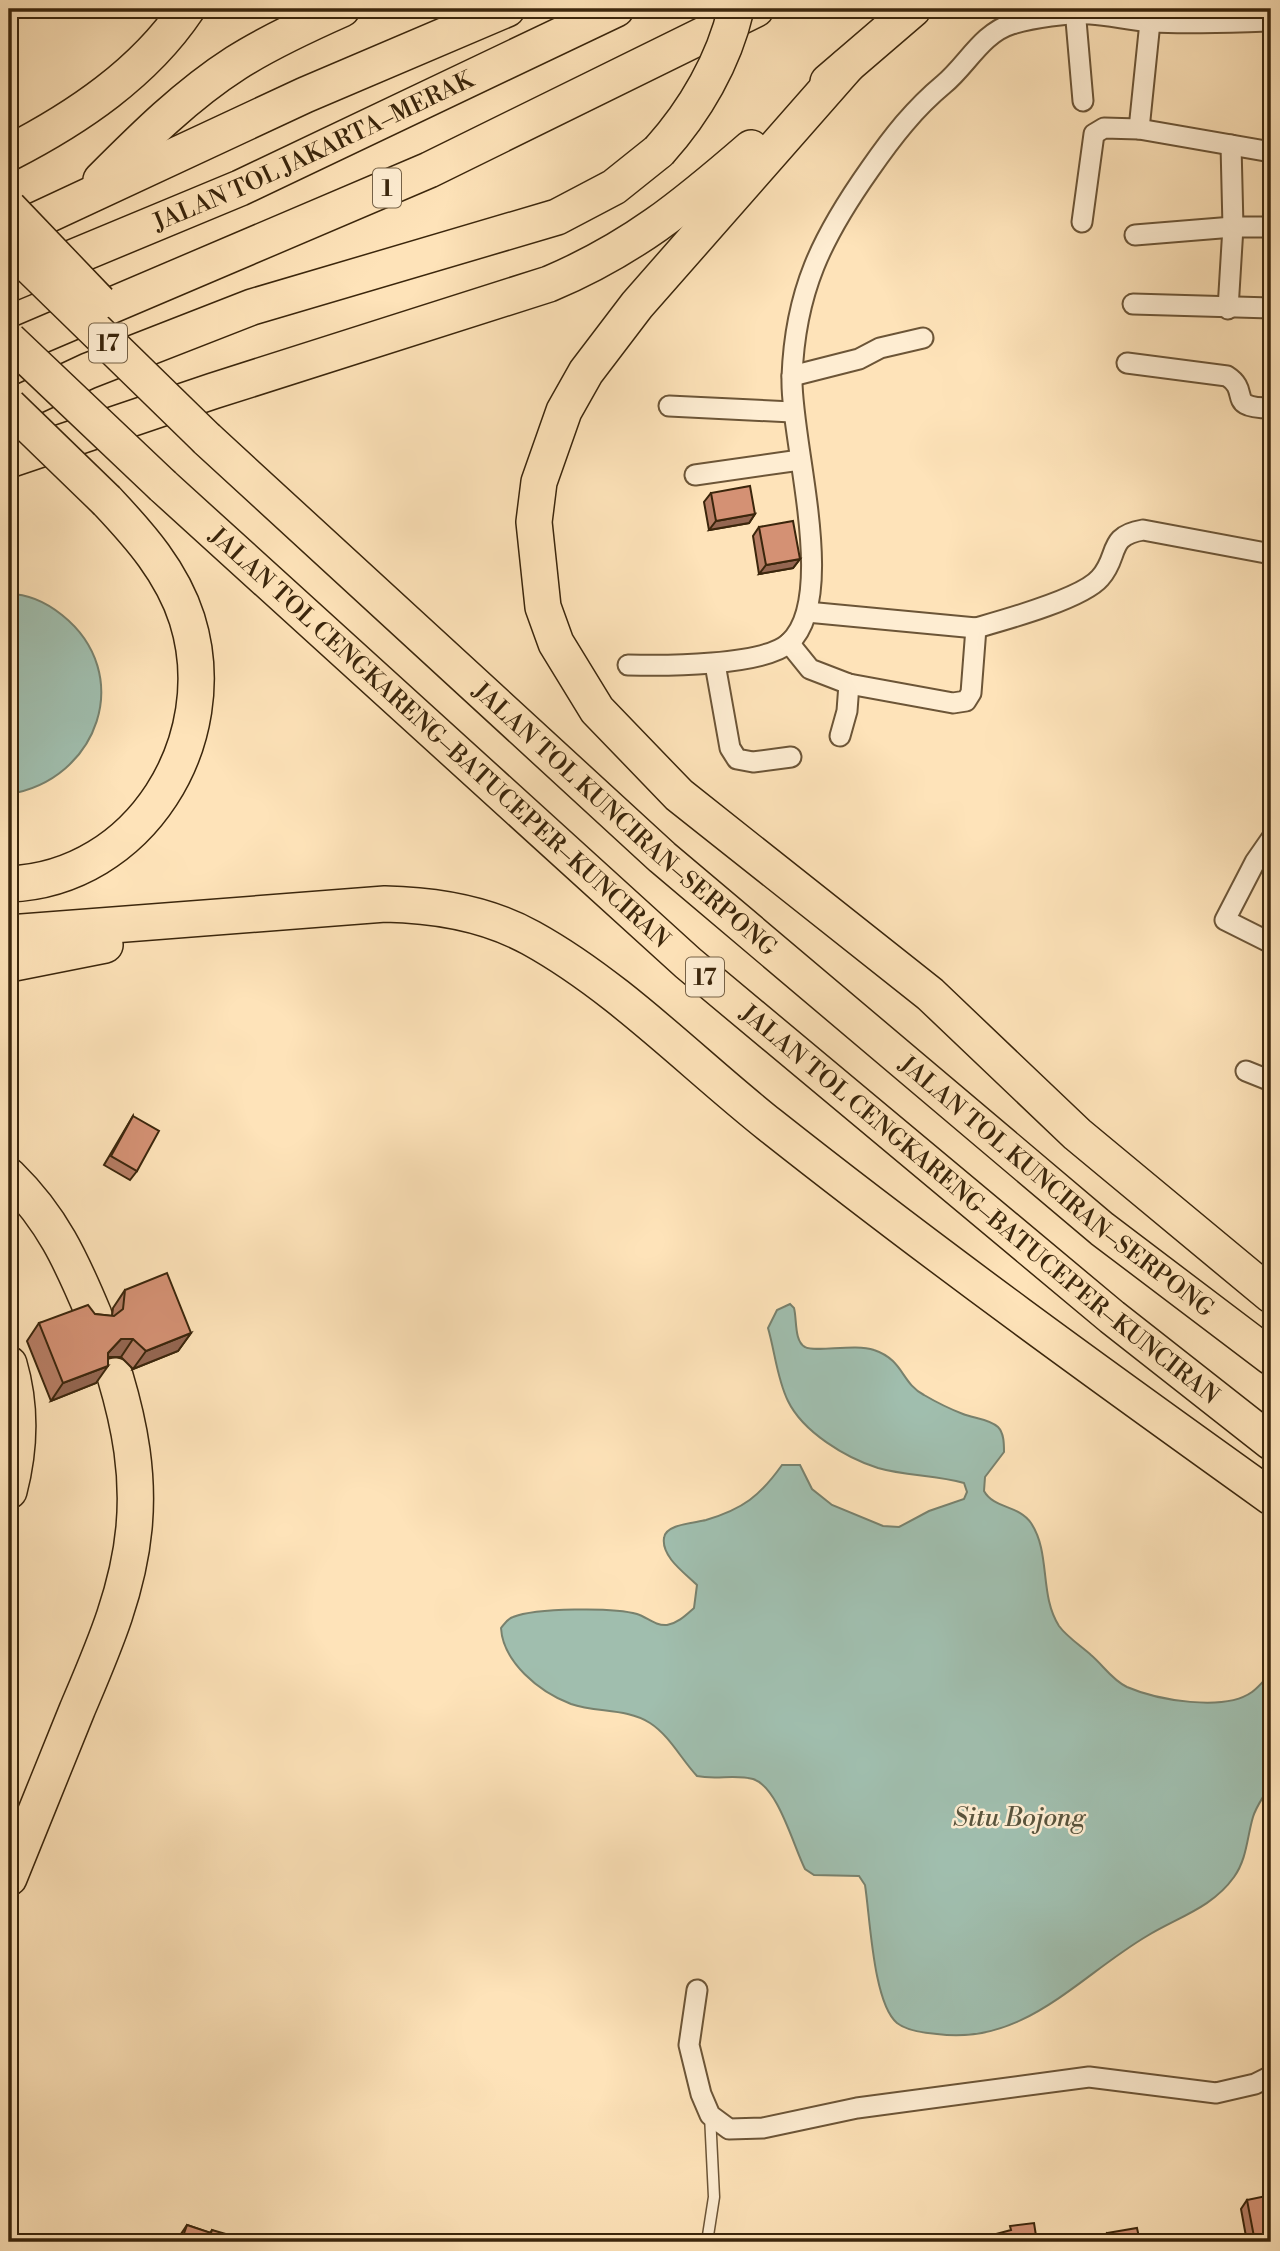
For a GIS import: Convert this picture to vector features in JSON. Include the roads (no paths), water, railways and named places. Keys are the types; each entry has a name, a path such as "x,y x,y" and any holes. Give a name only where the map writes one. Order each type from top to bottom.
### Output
{"highway":[{"path":"9,153 63,122 111,89 159,46 187,9"},
{"path":"84,198 150,132 208,83 260,48 342,9"},
{"path":"9,233 305,95 507,9"},
{"name":"JALAN TOL JAKARTA–MERAK","path":"9,285 240,188 616,9"},
{"path":"9,884 44,880 71,871 120,841 151,811 165,793 188,740 197,681 187,621 175,589 159,562 107,501 9,407 88,371 252,307 557,217 614,187 659,151 680,128 718,63 736,9"},
{"name":"1","path":"9,349 429,170 756,9"},
{"path":"9,460 213,391 549,284 595,264 673,215 913,9"},
{"path":"847,66 637,305 586,372 564,411 538,482 534,522 544,607 555,643 597,710 679,795 930,993 1077,1134 1271,1295"},
{"path":"9,208 198,405 238,469"},
{"name":"JALAN TOL KUNCIRAN–SERPONG","path":"9,246 238,469 662,857 1102,1229 1271,1357"},
{"name":"JALAN TOL CENGKARENG–BATUCEPER–KUNCIRAN","path":"9,340 163,486 688,963 1112,1317 1271,1442"},
{"path":"9,933 331,906 421,904 485,919 530,937 588,975 791,1141 1141,1404 1271,1497"},
{"path":"9,964 270,912"},
{"path":"9,1175 37,1205 63,1242 94,1315"},
{"path":"9,1364 16,1395 18,1446 9,1490"},
{"path":"9,1878 109,1632 126,1580 135,1526 135,1467 132,1442 115,1376"}],"street":[{"path":"1075,11 1083,101"},
{"path":"628,665 715,664 766,652 789,643 807,612 812,570 792,412 792,376 802,299 831,225 903,123 989,37 1010,25 1075,11 1150,22 1266,17"},
{"path":"1139,129 1150,22"},
{"path":"1082,222 1094,134 1104,128 1139,129 1271,152"},
{"path":"1228,309 1233,227 1231,145"},
{"path":"1135,235 1233,227 1271,227"},
{"path":"1133,304 1228,309 1271,308"},
{"path":"792,376 859,359 880,348 923,338"},
{"path":"1127,363 1227,376 1236,385 1242,403 1248,407 1271,408"},
{"path":"669,406 792,412"},
{"path":"695,475 800,460"},
{"path":"807,612 976,628 1030,613 1098,581 1107,569 1117,541 1126,533 1143,530 1271,554"},
{"path":"789,643 810,670 849,684 953,703 966,701 971,692 976,628"},
{"path":"715,664 730,748 737,759 753,762 791,757"},
{"path":"840,736 847,711 849,684"},
{"path":"1271,839 1255,862 1226,920 1271,943"},
{"path":"1246,1071 1271,1081"},
{"path":"697,1990 690,2045 701,2094 710,2115 729,2129 763,2128 857,2108 1089,2077 1216,2093 1255,2084 1271,2076"}],"lane":[{"path":"707,2242 714,2197 710,2115"}],"water":[{"path":"9,594 30,597 50,607 62,615 85,639 97,666 101,694 97,721 84,747 65,768 40,785 9,794"},
{"name":"Situ Bojong","path":"790,1304 794,1308 799,1340 805,1347 857,1347 884,1354 897,1365 916,1390 953,1410 986,1420 1000,1429 1004,1452 985,1477 984,1491 988,1497 1020,1513 1031,1523 1041,1547 1049,1601 1059,1626 1117,1680 1127,1687 1155,1696 1208,1703 1240,1698 1255,1690 1271,1673 1273,1749 1270,1784 1255,1812 1244,1855 1234,1877 1205,1904 1122,1952 1049,2005 1024,2019 997,2029 968,2035 937,2034 911,2030 897,2023 889,2013 878,1979 865,1885 859,1876 814,1875 805,1869 784,1818 762,1784 746,1778 697,1776 669,1741 650,1723 631,1715 571,1704 535,1684 516,1664 503,1641 501,1628 508,1620 538,1612 611,1610 637,1614 663,1625 678,1621 694,1608 697,1585 666,1552 666,1533 675,1527 706,1520 741,1506 766,1485 782,1465 800,1465 812,1489 832,1505 883,1526 899,1527 929,1511 964,1499 967,1492 964,1483 889,1471 866,1464 839,1451 804,1423 784,1393 768,1328 777,1310"}]}
